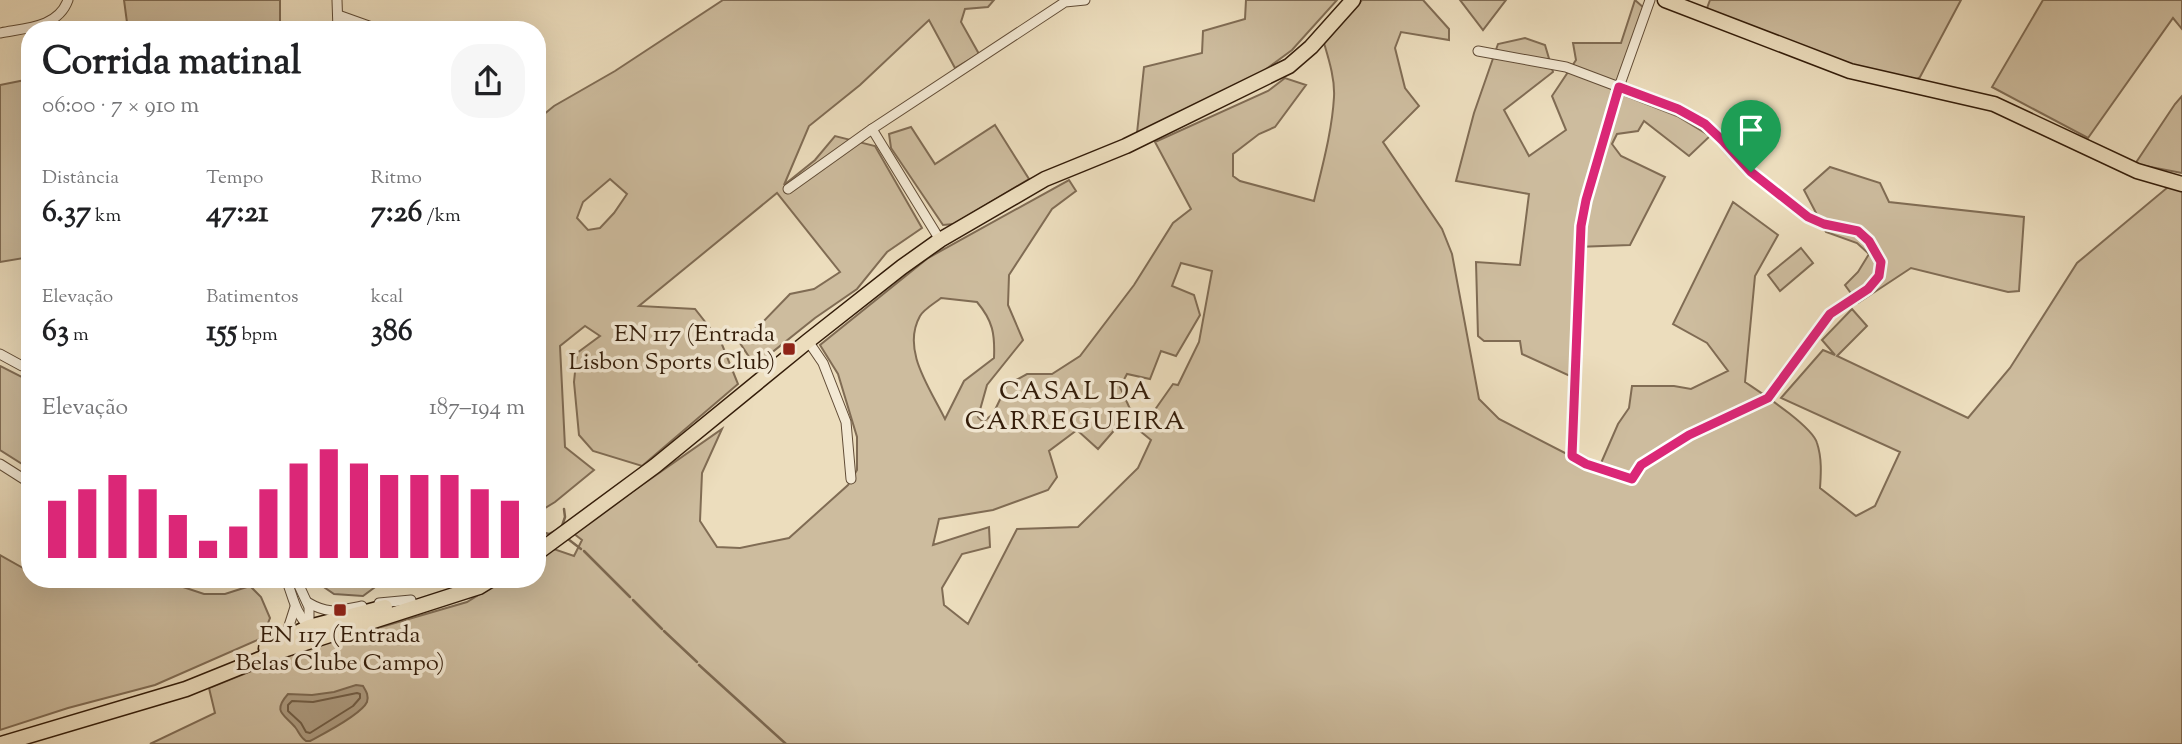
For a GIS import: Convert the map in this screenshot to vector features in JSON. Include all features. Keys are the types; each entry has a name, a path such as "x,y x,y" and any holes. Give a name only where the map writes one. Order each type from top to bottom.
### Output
{"main road":[{"path":"546,545 655,466 808,341 940,240 1045,179 1126,146 1284,69 1311,47 1353,0"},
{"path":"1665,0 1850,71 1994,104 2137,172 2182,184"},
{"path":"159,696 309,627 456,588"},
{"path":"1,744 186,689 251,662 470,588"},
{"path":"309,627 330,634"},
{"path":"251,662 298,638 309,627"}],"street":[{"path":"50,21 62,14 68,0"},
{"path":"337,0 338,21"},
{"path":"788,188 1066,1 1086,0"},
{"path":"1478,51 1566,67 1619,87 1678,109 1705,124 1751,172 1808,217 1824,224 1858,231 1869,241 1881,262 1879,276 1868,289 1830,314 1768,398 1677,442 1641,465 1632,479 1586,464 1572,456 1581,226 1619,87 1650,0"},
{"path":"338,15 355,21"},
{"path":"0,33 21,29"},
{"path":"872,129 940,240"},
{"path":"808,341 823,363 846,422 851,479"},
{"path":"0,354 21,365"},
{"path":"0,464 21,477"},
{"path":"289,588 295,607 309,627"},
{"path":"300,588 307,602 309,627"},
{"path":"307,602 326,611 338,611 386,601 411,600"},
{"path":"282,640 295,607"}],"shaded area":[{"path":"124,0 280,0 280,21 127,21"},
{"path":"723,0 994,0 988,7 965,9 961,22 979,54 955,68 929,20 860,85 809,126 784,185 815,160 835,136 875,146 922,228 887,252 857,289 815,318 755,366 738,340 759,326 790,294 814,289 840,272 777,193 639,306 695,309 721,342 738,384 642,466 593,451 579,435 574,382 577,353 600,336 585,326 560,346 565,447 594,470 546,508 546,113 615,71","holes":["610,179 627,194 600,228 588,230 577,218 583,202"]},
{"path":"1246,0 1337,0 1292,50 1254,78 1137,133 1144,67 1202,53 1203,31 1245,19"},
{"path":"1362,0 1423,0 1449,29 1449,40 1401,32 1395,48 1405,88 1419,106 1383,142 1442,229 1452,254 1479,399 1499,419 1598,470 1618,424 1629,408 1632,386 1674,386 1691,389 1728,371 1707,343 1673,324 1733,202 1778,235 1755,276 1745,382 1785,410 1813,436 1820,454 1820,488 1856,516 1875,506 1900,452 1781,398 1823,350 1835,355 1822,340 1852,309 1867,326 1837,356 1968,418 2010,368 2077,263 2168,187 2182,191 2182,744 150,744 215,713 209,688 309,648 467,602 490,588 546,588 546,552 551,548 574,556 582,540 573,533 722,429 702,473 700,521 717,547 740,548 789,538 848,485 857,470 857,437 838,374 820,345 928,258 1069,180 1076,191 1052,209 1009,275 1008,305 1023,340 987,385 978,417 983,422 993,414 1007,385 1027,374 1052,374 1080,356 1134,285 1173,223 1191,209 1155,142 1268,91 1285,78 1306,85 1275,127 1259,134 1233,154 1233,176 1240,181 1314,201 1333,110 1333,76 1324,43","holes":["1181,263 1212,271 1199,342 1178,385 1173,384 1140,431 1151,440 1138,468 1078,527 1017,529 968,624 944,605 942,588 962,554 990,547 989,527 933,545 939,519 993,510 1048,490 1057,477 1049,451 1077,430 1098,449 1131,411 1120,387 1127,374 1150,379 1161,351 1176,356 1200,315 1194,295 1172,286","941,298 977,302 992,328 994,358 964,381 945,419 920,369 914,342 915,329 920,316"]},
{"path":"1460,0 1506,0 1483,30"},
{"path":"1635,0 1644,8 1613,91 1677,116 1710,136 1689,156 1644,121 1638,131 1617,134 1612,144 1621,156 1665,177 1630,245 1576,247 1570,376 1522,354 1520,341 1484,341 1478,336 1476,262 1520,265 1529,194 1456,181 1474,113 1498,44 1525,38 1545,45 1553,72 1504,110 1529,156 1566,130 1552,96 1576,60 1573,43 1621,43"},
{"path":"1710,0 1961,0 1920,77 1915,80 1846,63 1706,11"},
{"path":"2043,0 2182,0 2182,29 2173,18 2088,138 1992,87"},
{"path":"21,81 21,258 0,262 0,85"},
{"path":"2182,96 2182,173 2135,164 2175,104"},
{"path":"995,125 1029,179 954,224 943,225 891,148 889,134 911,127 935,164"},
{"path":"1830,167 1880,183 1889,202 2024,217 2019,291 2008,292 1911,268 1858,303 1845,285 1858,272 1869,254 1857,243 1826,232 1804,190"},
{"path":"1801,248 1813,263 1780,291 1768,275"},
{"path":"0,366 21,376 21,463 0,450"},
{"path":"0,555 21,567 21,588 186,588 204,594 225,594 252,588 261,597 270,618 262,638 155,685 68,708 0,730"},
{"path":"325,588 374,588 363,596 334,594"}],"water":[{"path":"356,685 363,686 367,693 367,702 363,707 341,724 310,741 302,738 281,712 281,705 288,694 312,695"}],"waterway":[{"path":"562,526 564,509"},
{"path":"546,533 557,530"},
{"path":"568,539 581,549"},
{"path":"584,551 630,597"},
{"path":"633,600 662,629"},
{"path":"664,631 697,662"},
{"path":"699,665 786,744"}],"place":[{"name":"EN 117 (Entrada Lisbon Sports Club)","path":"789,349"},
{"name":"EN 117 (Entrada Belas Clube Campo)","path":"340,610"}],"district":[{"name":"CASAL DA CARREGUEIRA","path":"1076,407"}],"route":[{"path":"1619,87 1678,109 1705,124 1751,172 1808,217 1824,224 1858,231 1876,251 1881,262 1879,276 1868,289 1830,314 1768,398 1689,435 1641,465 1632,479 1586,464 1572,456 1581,226 1619,87"}]}
